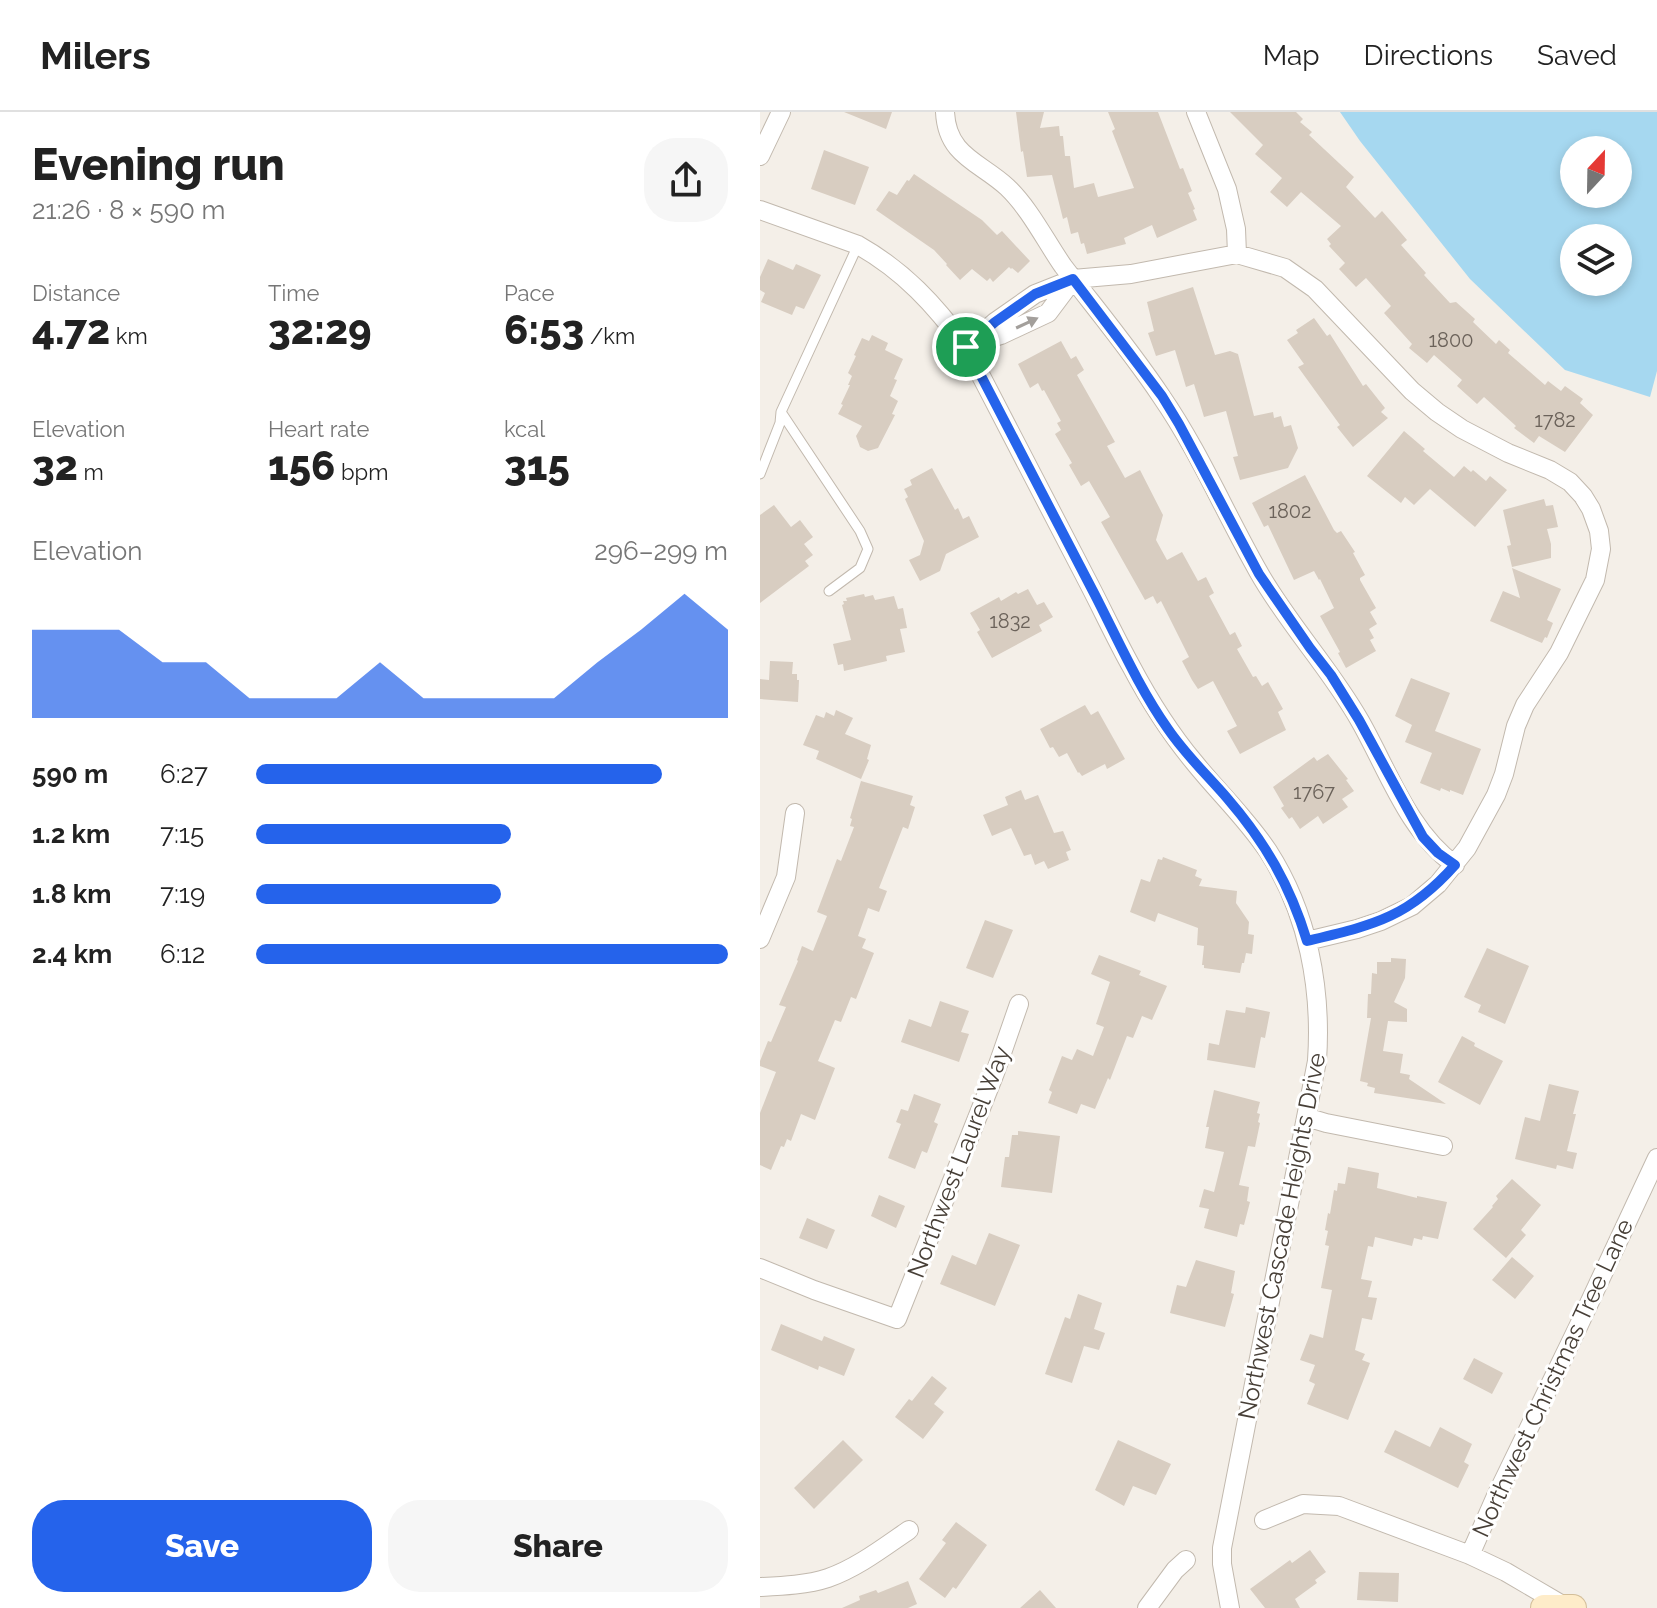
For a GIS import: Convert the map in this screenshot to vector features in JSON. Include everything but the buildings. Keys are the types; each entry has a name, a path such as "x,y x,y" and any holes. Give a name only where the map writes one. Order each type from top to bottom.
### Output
{"street":[{"path":"760,156 781,112"},
{"path":"945,112 947,128 960,152 1010,190 1162,396 1259,574 1345,697 1423,837 1455,865"},
{"path":"1196,112 1227,189 1236,229 1237,254"},
{"name":"Northwest Cascade Heights Drive","path":"760,210 858,245 887,263 931,301 966,347 1130,665 1167,728 1246,820 1283,876 1299,915 1317,996 1317,1061 1222,1548 1230,1608"},
{"path":"966,347 1035,294 1073,279 1131,274 1237,254 1285,268 1315,289 1437,412 1508,453 1550,470 1570,482 1583,496 1599,531 1601,549 1595,580 1559,653 1525,705 1496,795 1467,848 1438,884 1412,906 1381,921 1307,941"},
{"path":"760,939 786,877 795,813"},
{"name":"Northwest Laurel Way","path":"760,1268 897,1319 995,1073 1019,1004"},
{"path":"1306,1117 1443,1146"},
{"name":"Northwest Christmas Tree Lane","path":"1470,1555 1657,1158"},
{"path":"1264,1520 1303,1504 1339,1506 1470,1555 1506,1572 1566,1608"},
{"path":"760,1587 830,1577 909,1530"},
{"path":"1147,1608 1186,1560"},
{"path":"1544,1608 1573,1608"}],"lane":[{"path":"760,474 780,423 781,412 858,245"},
{"path":"781,412 860,531 868,549 860,568 829,591"}],"water":[{"path":"1340,112 1657,112 1657,371 1650,397 1565,370 1470,279"}],"route":[{"path":"1073,279 1162,396 1259,574 1331,675 1423,837 1455,865 1412,906 1381,921 1307,941 1283,876 1267,850 1246,820 1167,728 1130,665 966,347 1035,294 1073,279"}]}
